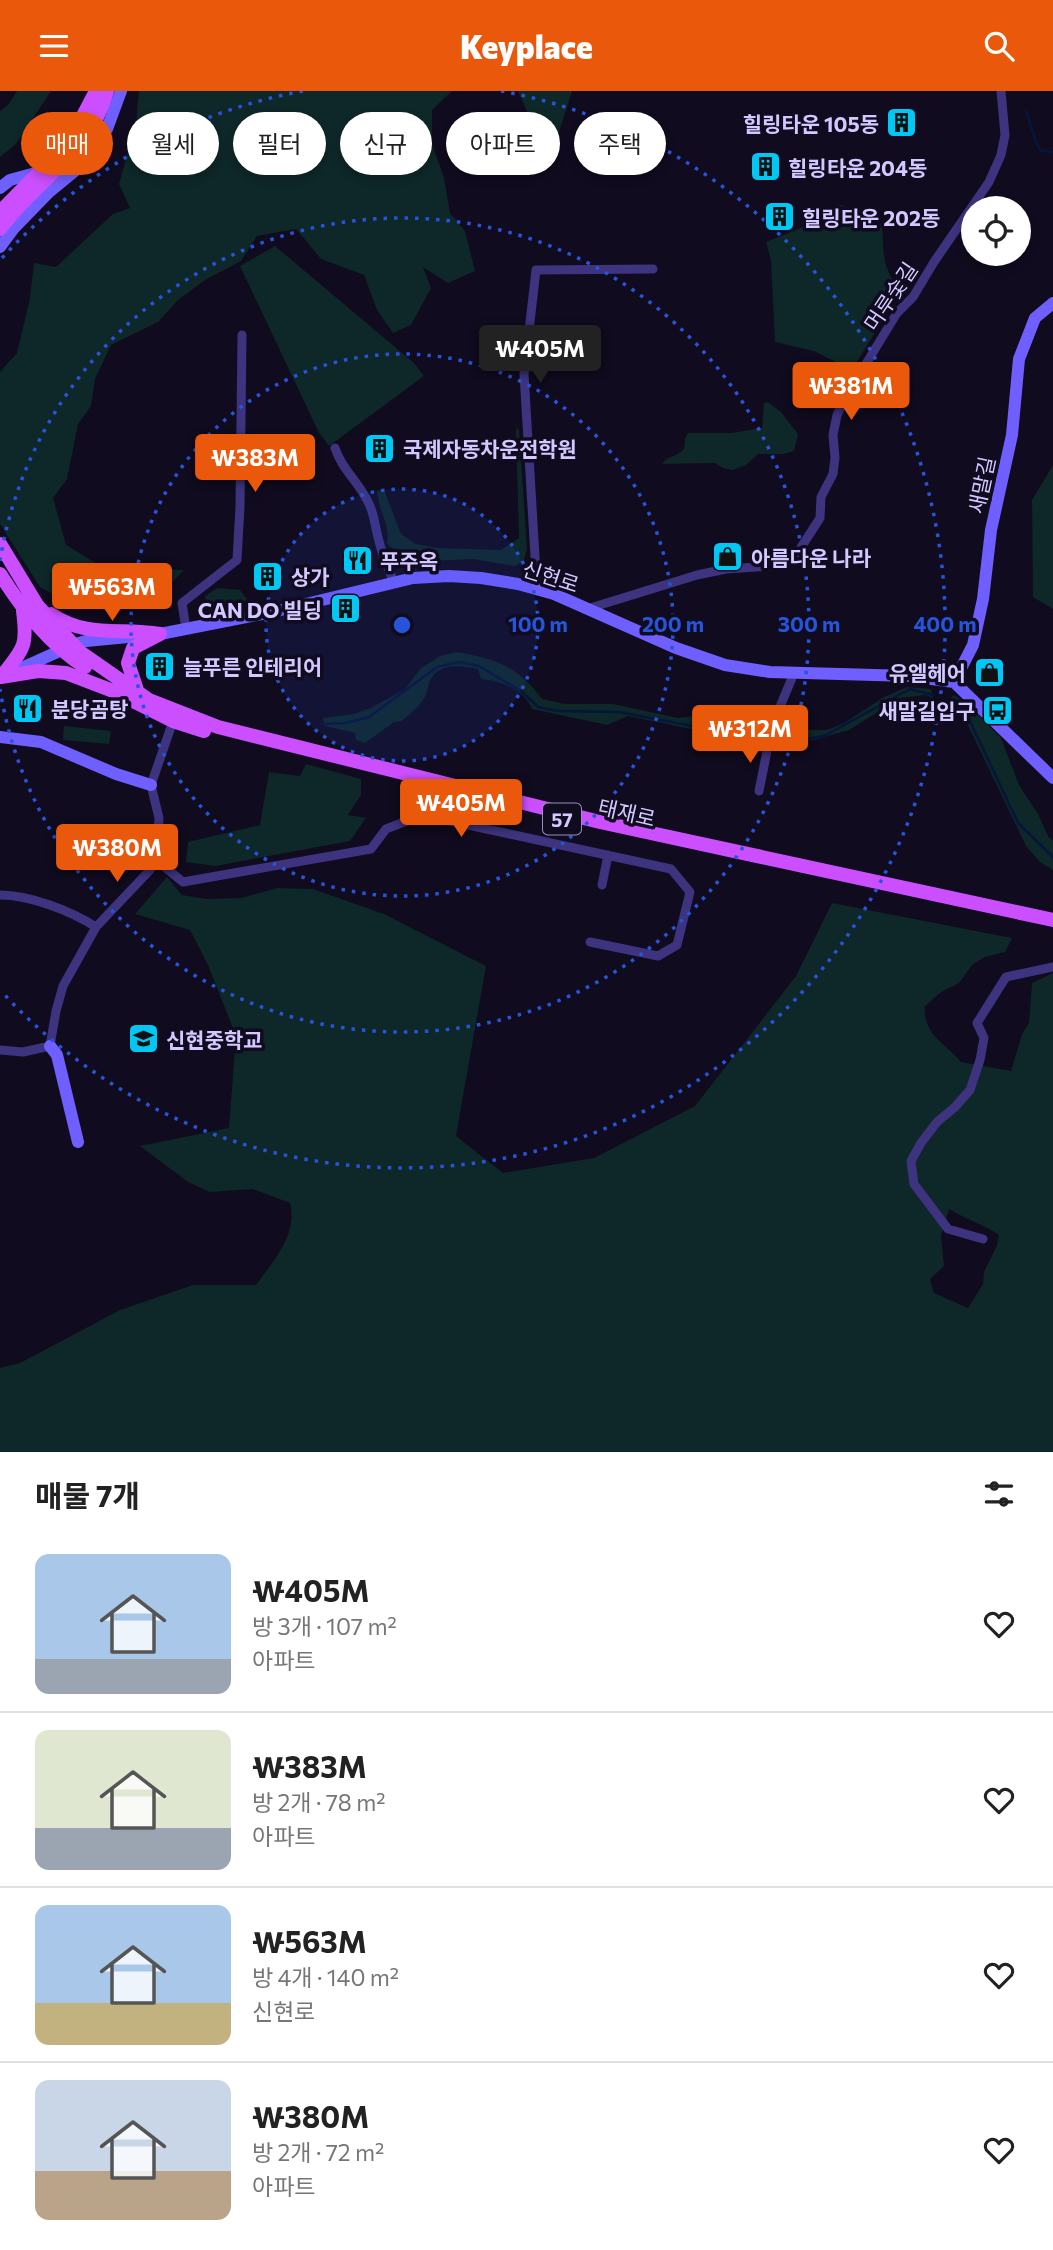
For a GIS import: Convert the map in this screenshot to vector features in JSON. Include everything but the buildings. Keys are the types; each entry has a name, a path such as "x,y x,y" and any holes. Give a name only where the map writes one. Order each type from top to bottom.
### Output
{"main road":[{"path":"85,112 96,91"},
{"path":"0,229 22,203 80,146 107,91"},
{"path":"0,247 14,227 77,169 107,129 121,91"},
{"path":"0,188 10,180 31,175"},
{"path":"0,212 37,175"},
{"name":"새말길","path":"954,682 973,645 983,599 991,530 1012,435 1019,359 1035,318 1053,303"},
{"name":"57","path":"0,544 30,608"},
{"name":"57","path":"0,574 68,647"},
{"name":"신현로","path":"0,677 68,647 160,634 277,611 413,578 449,576 518,584 537,589 676,648 725,665 770,673 909,676 954,682"},
{"path":"0,677 25,645 30,608 65,624 98,632 160,634"},
{"path":"140,699 128,663 133,648 160,634"},
{"name":"태재로","path":"68,647 140,699 176,716 234,737 599,828 1053,927"},
{"path":"0,677 38,671 66,673 140,699 173,721 213,734 234,737"},
{"path":"954,682 1053,778"},
{"name":"태재로","path":"140,699 218,727 600,823 1053,920"},
{"path":"0,737 41,742 116,774 151,785"},
{"path":"50,1046 57,1055 78,1142"}],"street":[{"name":"머루숯길","path":"587,609 686,578 726,569 771,566 798,552 820,518 821,497 832,474 835,458 837,415 847,395 897,313 913,297 989,182 1001,155 1005,135 1001,91"},
{"path":"537,589 524,374 536,270 653,268"},
{"path":"186,629 182,603 237,559 242,335"},
{"path":"335,448 340,463 363,491 370,506 394,583"},
{"path":"759,791 772,726 794,673"},
{"path":"0,1050 23,1052 50,1046 56,1011 64,986 96,927 150,870 156,860 159,818 151,785 173,721"},
{"path":"156,860 183,882 195,880 371,849 386,829 422,815 671,869 690,892 677,945 658,956 590,942"},
{"path":"602,885 608,855"},
{"path":"0,895 22,897 78,916 96,927"},
{"path":"983,1239 948,1229 914,1185 911,1161 937,1122 970,1090 981,1060 984,1038 977,1023 1006,977 1053,967"}],"green space":[{"path":"17,91 51,91 37,112 21,112 21,136 0,157 0,111 9,104"},
{"path":"139,91 452,91 432,112 340,112 340,175 432,175 432,144 444,178 450,213 465,231 475,271 448,283 423,267 431,288 411,325 393,333 377,310 364,275 321,259 296,229 257,236 241,261 205,280 178,300 158,322 111,345 95,379 91,406 78,424 67,479 53,498 66,545 104,568 184,570 166,589 62,599 40,587 0,524 0,372 17,353 30,298 34,263 56,267 113,214 130,208 119,184 127,155 127,175 219,175 219,112 137,112"},
{"path":"518,91 572,91 560,129 560,112 527,112"},
{"path":"838,204 862,211 882,225 886,266 899,289 852,370 814,351 775,342 771,260 766,242 806,226"},
{"path":"275,246 414,363 424,376 329,446 319,433 240,266"},
{"path":"768,402 781,412 798,434 794,451 758,454 746,465 733,470 715,463 662,464 684,449 688,433 731,433 762,428 764,403"},
{"path":"516,427 519,430 527,549 524,560 515,566 473,559 408,562 387,544 387,529 377,490 384,490 401,534 416,544 437,548 501,550 519,538"},
{"path":"1053,465 1053,609 1033,597 1032,500"},
{"path":"217,588 240,590 249,602 206,608 205,596"},
{"path":"457,652 495,661 515,671 542,699 565,704 613,704 678,718 694,716 762,729 827,730 907,687 931,689 933,699 926,695 900,698 849,730 814,740 785,744 753,742 628,716 607,725 532,709 523,696 511,687 481,679 478,669 454,666 436,672 425,697 408,716 402,721 394,722 365,743 356,740 355,733 325,726 323,718 354,714 371,708 405,689 420,669 440,656"},
{"path":"953,695 965,701 1001,738 1019,785 1038,814 1049,838 1053,840 1053,870 1040,862 1026,846 965,719 948,705"},
{"path":"64,726 111,731 109,744 63,740"},
{"path":"306,764 361,779 361,795 348,815 366,818 350,841 215,866 186,862 188,842 260,825 269,772 300,776"},
{"path":"167,877 182,895 207,899 241,898 277,888 313,889 384,914 486,966 456,1136 503,1173 594,1158 695,1106 796,976 832,903 1012,938 1005,952 985,957 972,965 959,983 941,992 925,1006 925,1016 931,1031 961,1062 1011,1071 1022,1034 1029,1023 1032,983 1053,973 1053,1452 0,1452 0,1368 20,1363 120,1310 193,1285 256,1285 282,1247 290,1226 290,1203 253,1189 210,1192 188,1182 140,1146 229,1128 236,1036 208,965 190,930 135,914","holes":["949,1209 999,1235 984,1272 983,1284 968,1308 934,1293 930,1279 944,1266 941,1236"]}],"waterway":[{"path":"1026,111 1041,151 1053,152"},
{"path":"322,724 346,723 369,717 437,667 459,662 479,666 522,692 538,707 559,711 619,712 744,736 796,742 826,735 910,689 933,695"},
{"path":"948,702 969,719 1018,823 1053,857"}],"place":[{"name":"힐링타운 105동","path":"902,123"},
{"name":"힐링타운 204동","path":"765,167"},
{"name":"힐링타운 202동","path":"779,217"},
{"name":"국제자동차운전학원","path":"380,448"},
{"name":"아름다운 나라","path":"728,557"},
{"name":"푸주옥","path":"357,560"},
{"name":"상가","path":"268,576"},
{"name":"CAN DO 빌딩","path":"345,609"},
{"name":"늘푸른 인테리어","path":"160,666"},
{"name":"유엘헤어","path":"989,672"},
{"name":"분당곰탕","path":"28,708"},
{"name":"새말길입구","path":"998,710"},
{"name":"신현중학교","path":"143,1039"}]}
